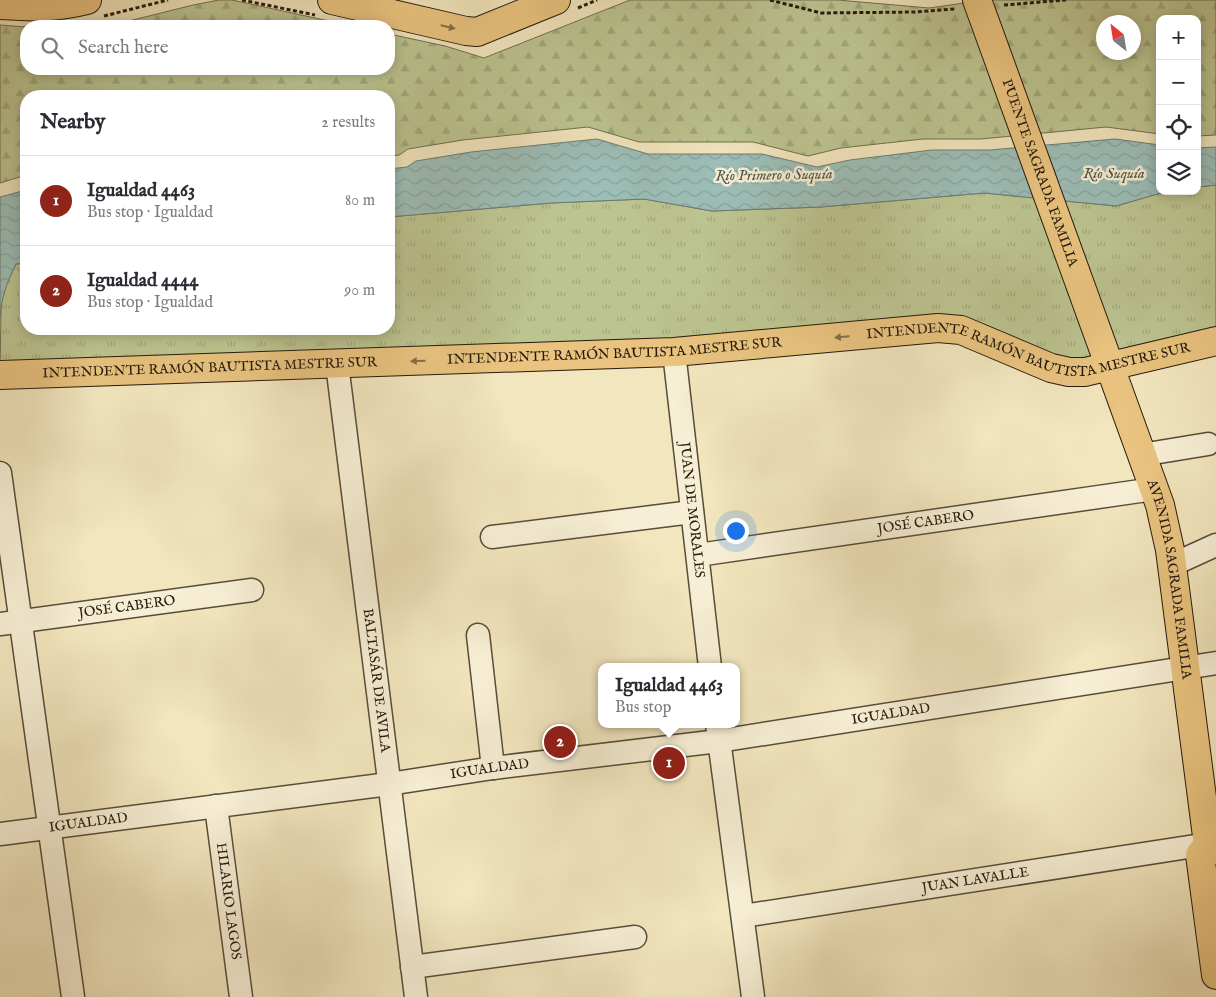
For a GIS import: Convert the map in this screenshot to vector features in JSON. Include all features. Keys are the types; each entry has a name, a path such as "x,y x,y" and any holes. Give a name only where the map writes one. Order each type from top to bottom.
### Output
{"main road":[{"path":"0,5 58,6 87,0"},
{"path":"325,8 412,10 466,31 477,32 556,0"},
{"name":"PUENTE SAGRADA FAMILIA","path":"980,9 1094,326"},
{"name":"AVENIDA SAGRADA FAMILIA","path":"1094,326 1165,524 1212,847 1200,855 1216,975"},
{"name":"INTENDENTE RAMÓN BAUTISTA MESTRE SUR","path":"0,375 674,352 938,328 961,330 1051,368 1069,372 1085,372 1216,341"}],"street":[{"name":"JUAN DE MORALES","path":"674,352 710,663"},
{"name":"BALTASÁR DE AVILA","path":"337,364 416,997"},
{"path":"1141,455 1208,444"},
{"path":"0,473 11,623 50,828 73,997"},
{"name":"JOSÉ CABERO","path":"698,556 1154,489"},
{"path":"492,538 692,512"},
{"path":"1172,565 1216,545"},
{"name":"JOSÉ CABERO","path":"11,623 252,590"},
{"path":"478,635 493,768"},
{"name":"IGUALDAD","path":"0,834 389,784 718,733 1216,663"},
{"path":"718,733 753,997"},
{"name":"HILARIO LAGOS","path":"216,806 241,997"},
{"name":"JUAN LAVALLE","path":"743,916 1212,847"},
{"path":"412,967 635,937"}],"path":[{"path":"242,0 325,8"},
{"path":"770,0 821,13 980,9 1066,0"}],"green space":[{"path":"219,0 232,0 324,20 133,20"},
{"path":"630,0 838,0 929,8 985,0 1216,0 1216,135 1201,136 1201,15 1156,15 1156,133 1106,127 981,139 923,139 841,148 808,156 753,142 639,142 588,127 463,140 408,149 395,155 395,90 20,90 20,177 0,183 0,25 20,27 20,75 395,75 395,35 445,46 484,58"},
{"path":"1216,185 1216,341 1085,372 977,336 0,375 1,304 6,285 16,264 20,264 20,335 395,335 395,216 551,203 644,199 712,211 821,207 984,193 1116,206 1156,194 1201,195 1201,187"}],"water":[{"name":"Río Suquía","path":"597,139 648,154 762,154 817,167 850,160 932,150 990,150 1115,139 1156,144 1156,194 1116,206 984,193 821,207 712,211 644,199 551,203 395,216 395,168 407,167 416,161 471,152"},
{"path":"1216,147 1216,185 1201,187 1201,148"},
{"path":"20,192 20,264 16,264 7,284 0,318 0,197"}],"place":[{"name":"Igualdad 4444","path":"560,742"},
{"name":"Igualdad 4463","path":"669,763"}],"water label":[{"name":"Río Primero o Suquía","path":"774,175"}]}
